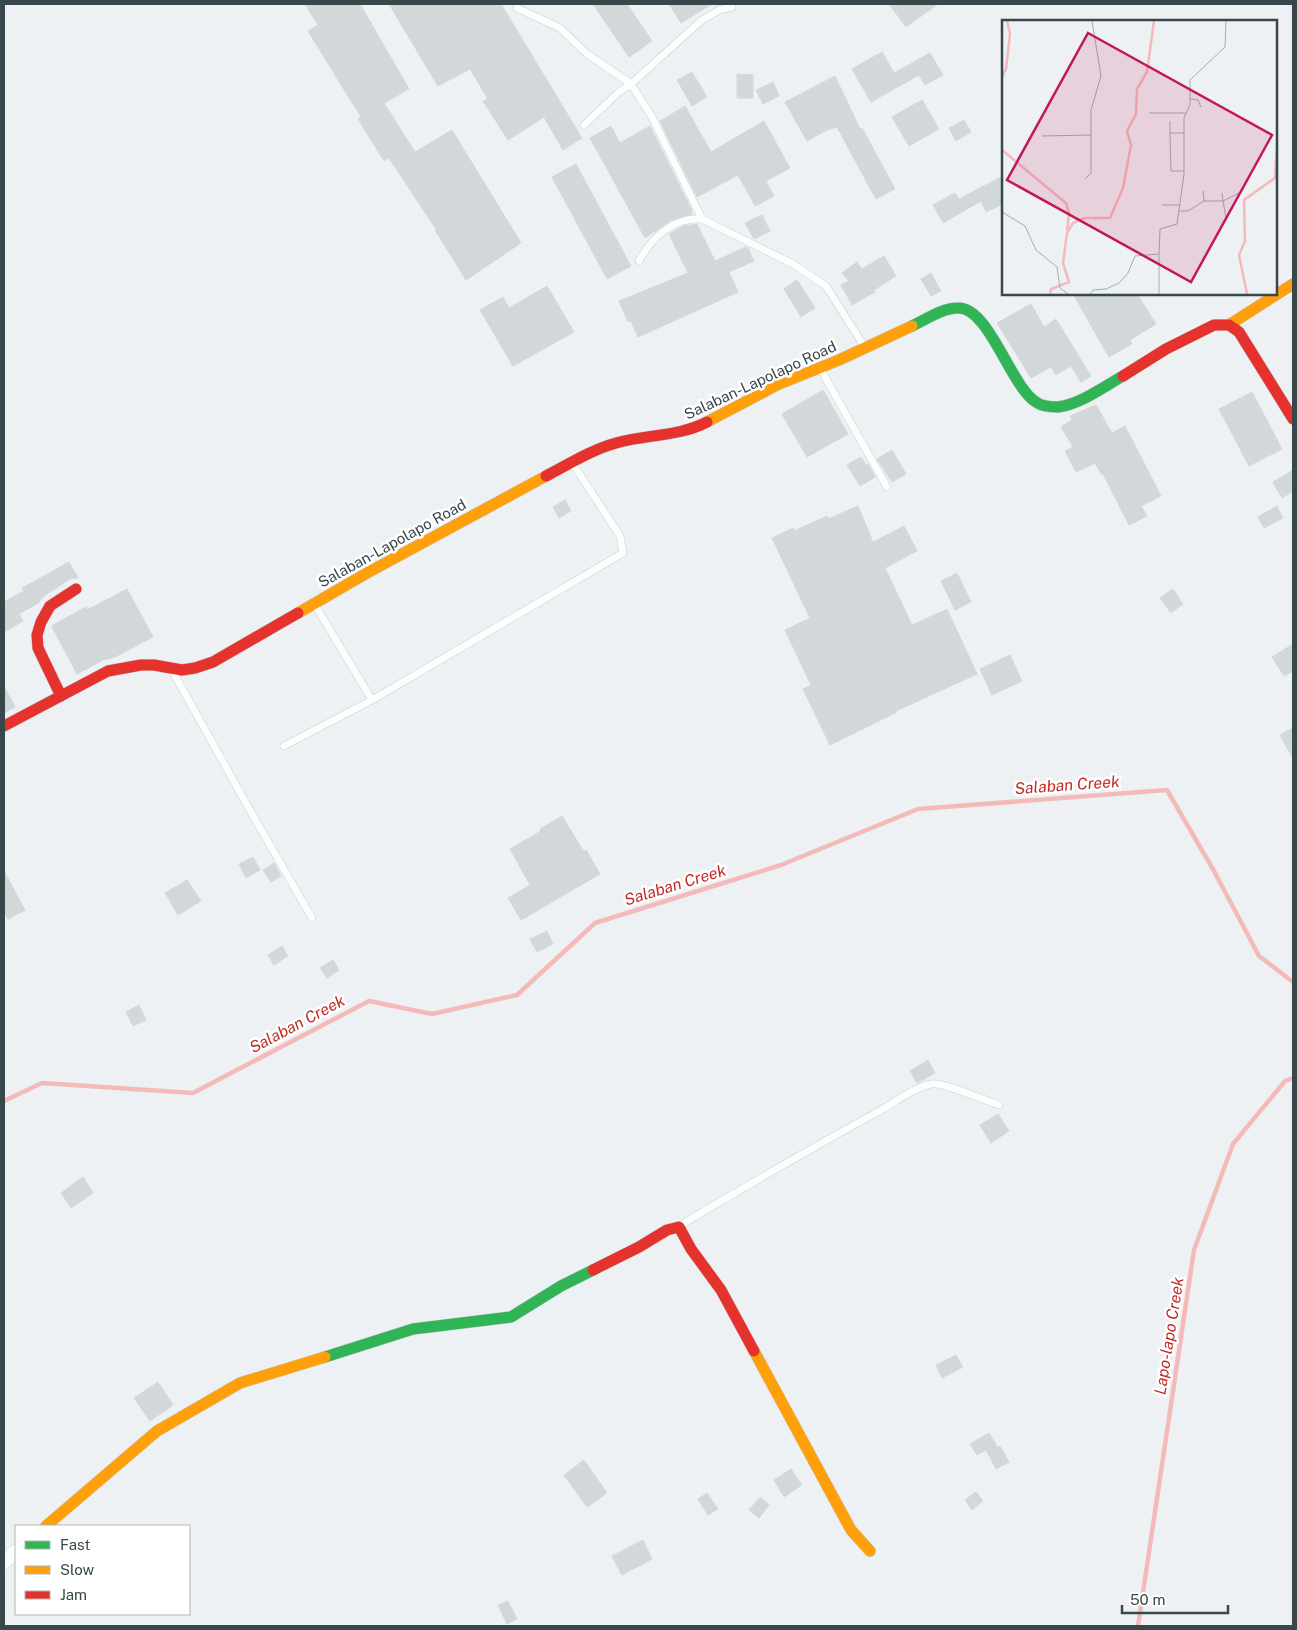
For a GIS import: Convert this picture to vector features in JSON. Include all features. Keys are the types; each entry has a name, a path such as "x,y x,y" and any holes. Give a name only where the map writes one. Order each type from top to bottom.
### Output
{"street":[{"path":"1277,294 1293,284"},
{"path":"1276,295 1229,325 1239,332 1293,419"},
{"name":"Salaban-Lapolapo Road","path":"4,726 108,671 130,666 154,665 182,670 196,668 213,662 314,603 594,450 618,442 682,432 699,426 777,385 866,348 947,310 967,309 980,320 1023,388 1035,402 1056,407 1070,404 1101,389 1166,349 1202,330 1214,326 1229,325"},
{"path":"61,696 38,648 37,635 41,622 50,606 76,589"},
{"path":"47,1525 157,1431 240,1382 413,1329 511,1317 561,1286 639,1247 667,1230 679,1227 691,1249 721,1290 851,1530 870,1551"},
{"path":"4,1562 15,1552"}],"lane":[{"path":"584,125 702,20 719,10 732,7"},
{"path":"516,8 560,28 586,53 631,84 652,117 702,219"},
{"path":"639,261 653,238 683,220 692,218 702,219 793,264 826,286 866,348"},
{"path":"820,368 887,487"},
{"path":"284,746 372,700 623,553 620,536 572,463"},
{"path":"314,603 372,700"},
{"path":"172,669 312,918"},
{"path":"679,1227 805,1151 879,1112 908,1093 932,1083 947,1086 999,1105"}],"building":[{"path":"305,4 360,4 409,89 384,103 415,152 452,130 521,243 466,280 436,229 389,158 384,161 358,119 361,117 308,31 318,25"},
{"path":"389,4 501,4 582,138 563,150 544,117 508,140 483,101 488,99 470,69 438,86"},
{"path":"593,4 627,4 652,41 629,57"},
{"path":"669,4 712,4 681,23"},
{"path":"889,4 938,4 906,27"},
{"path":"882,52 894,73 930,53 943,75 925,85 919,75 871,102 852,69"},
{"path":"692,72 707,97 692,106 677,80"},
{"path":"737,74 753,75 753,98 737,98"},
{"path":"835,76 860,129 862,128 895,189 876,199 837,127 827,130 807,141 785,102"},
{"path":"773,82 779,96 763,104 756,90"},
{"path":"922,100 939,129 909,146 892,117"},
{"path":"685,106 711,152 764,121 790,168 766,181 774,196 755,206 738,175 697,197 660,121"},
{"path":"964,120 971,132 956,141 949,128"},
{"path":"611,126 620,143 650,126 692,214 671,220 645,238 590,138"},
{"path":"576,164 631,266 607,279 552,177"},
{"path":"1002,177 1002,204 986,212 981,201 943,223 933,205 955,193 959,199"},
{"path":"762,215 770,231 754,239 745,223"},
{"path":"697,224 715,261 746,247 748,248 754,261 729,272 738,292 638,337 631,321 628,322 619,301 688,273 669,234 684,226"},
{"path":"884,256 896,276 874,290 875,292 852,305 841,285 849,281 842,273 857,262 862,269"},
{"path":"931,273 941,291 931,296 921,279"},
{"path":"797,280 815,308 801,317 784,289"},
{"path":"547,286 574,332 513,366 480,310 503,297 509,308"},
{"path":"1074,295 1138,295 1156,324 1130,340 1132,344 1109,357"},
{"path":"1031,304 1044,327 1056,319 1091,376 1081,382 1071,366 1056,375 1051,367 1031,378 997,323"},
{"path":"823,390 848,434 807,457 782,414"},
{"path":"1252,392 1282,449 1249,466 1219,409"},
{"path":"1096,405 1112,433 1125,426 1161,496 1141,506 1147,516 1129,525 1103,474 1095,463 1076,472 1065,451 1073,447 1061,427 1072,420 1070,416"},
{"path":"892,450 906,474 892,482 877,459"},
{"path":"861,457 866,465 868,464 875,477 860,486 847,465"},
{"path":"1293,470 1293,491 1282,498 1273,482"},
{"path":"565,500 571,511 559,518 553,507"},
{"path":"858,506 873,542 904,526 917,551 885,568 912,625 947,609 977,674 896,711 830,745 803,689 811,685 785,630 810,618 772,538 793,528 794,531 827,516 828,519"},
{"path":"1277,506 1283,518 1264,528 1258,517"},
{"path":"69,562 78,578 70,579 44,596 38,603 19,614 23,621 4,632 4,602 24,591 22,588"},
{"path":"957,573 971,602 955,610 941,581"},
{"path":"127,589 153,637 77,674 52,627 53,625 86,607 87,610"},
{"path":"1173,589 1183,604 1171,613 1160,598"},
{"path":"1293,644 1293,671 1284,676 1272,657"},
{"path":"1010,655 1022,681 992,695 980,669"},
{"path":"4,686 15,707 4,713"},
{"path":"1293,728 1293,759 1280,735"},
{"path":"562,816 600,874 521,920 508,898 530,885 510,849"},
{"path":"253,857 260,870 246,878 239,864"},
{"path":"274,863 281,876 271,882 263,870"},
{"path":"4,871 25,910 8,919 4,912"},
{"path":"187,880 201,901 178,915 165,893"},
{"path":"547,931 553,944 537,952 530,939"},
{"path":"282,946 288,956 274,965 268,955"},
{"path":"333,960 339,970 327,978 320,968"},
{"path":"139,1005 146,1020 133,1026 126,1012"},
{"path":"928,1060 935,1073 917,1083 910,1071"},
{"path":"998,1114 1009,1131 991,1143 980,1125"},
{"path":"83,1177 93,1193 71,1208 61,1193"},
{"path":"956,1355 963,1367 942,1378 936,1365"},
{"path":"158,1382 173,1405 150,1421 134,1398"},
{"path":"989,1433 998,1448 1000,1446 1009,1462 996,1469 986,1450 977,1455 970,1444"},
{"path":"584,1460 607,1493 587,1507 564,1475"},
{"path":"791,1469 802,1485 784,1497 774,1480"},
{"path":"976,1492 983,1501 972,1510 965,1500"},
{"path":"707,1493 718,1509 708,1515 698,1499"},
{"path":"760,1497 769,1505 759,1518 749,1510"},
{"path":"643,1540 652,1559 622,1575 612,1556"},
{"path":"508,1601 517,1619 507,1624 498,1605"}],"waterway":[{"name":"Salaban Creek","path":"4,1101 42,1083 193,1093 369,1001 432,1014 517,995 595,923 781,865 918,809 1167,790 1214,871 1259,956 1293,982"},
{"name":"Lapo-lapo Creek","path":"1138,1626 1194,1250 1233,1144 1285,1081 1293,1078"}],"traffic: fast":[{"path":"912,326 946,310 958,308 969,311 980,320 990,333 1027,394 1043,405 1058,407 1067,405 1092,394 1123,376"},
{"path":"325,1357 413,1329 511,1317 561,1286 593,1270"}],"traffic: slow":[{"path":"1277,294 1293,284"},
{"path":"1229,325 1276,295"},
{"path":"707,422 777,385 839,360 912,326"},
{"path":"298,613 367,573 546,476"},
{"path":"754,1351 851,1530 870,1551"},
{"path":"47,1525 157,1431 240,1383 325,1357"}],"traffic: jam":[{"path":"1123,376 1166,349 1214,325 1229,325 1239,332 1293,419"},
{"path":"546,476 598,449 628,440 674,433 707,422"},
{"path":"61,696 38,648 37,635 41,622 50,606 76,589"},
{"path":"4,726 108,671 141,665 154,665 182,670 213,662 298,613"},
{"path":"593,1270 639,1247 667,1230 679,1227 691,1249 721,1290 754,1351"}]}
